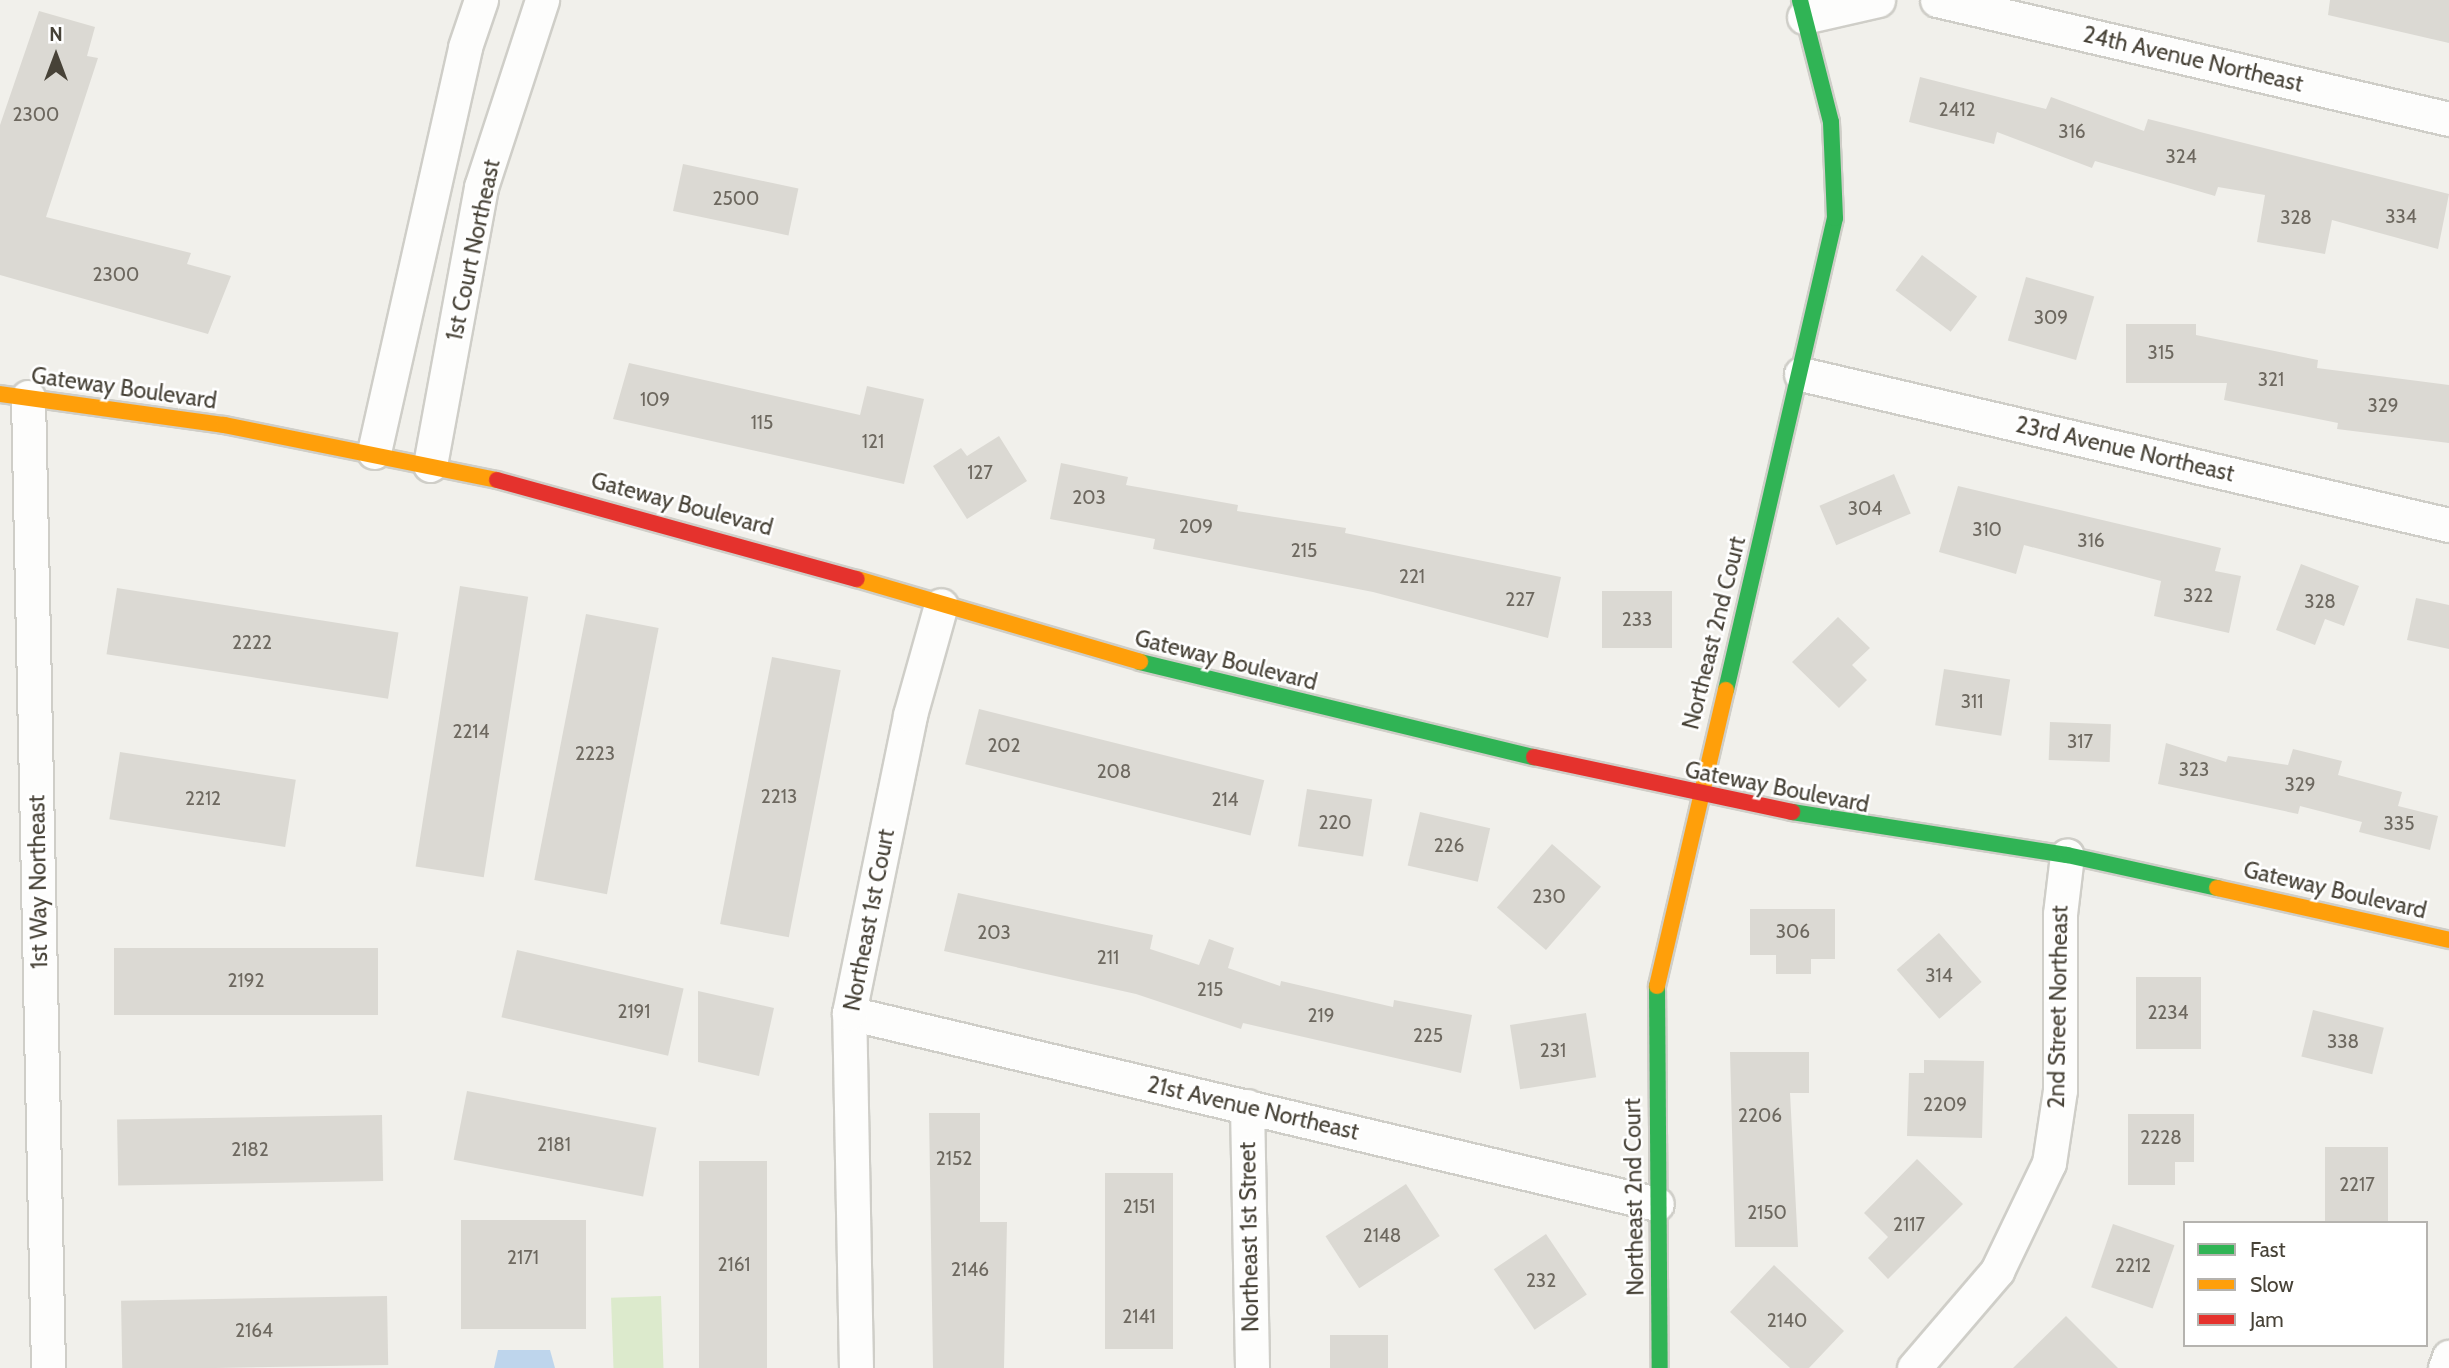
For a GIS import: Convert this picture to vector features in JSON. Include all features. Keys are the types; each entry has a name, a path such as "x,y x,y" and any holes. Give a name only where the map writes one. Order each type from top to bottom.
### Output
{"main road":[{"name":"Northeast 2nd Court","path":"1660,1368 1654,999 1835,218 1837,163 1802,8"},
{"name":"Gateway Boulevard","path":"14,395 374,452 430,464 664,521 1088,650 1699,797 2067,855 2449,940"}],"street":[{"path":"374,452 465,47 481,0"},
{"name":"1st Court Northeast","path":"430,464 481,187 542,0"},
{"path":"1802,8 1878,0"},
{"name":"24th Avenue Northeast","path":"1937,0 2449,119"},
{"name":"23rd Avenue Northeast","path":"1801,374 2449,525"},
{"name":"1st Way Northeast","path":"14,395 48,1368"},
{"name":"Northeast 1st Court","path":"856,1368 849,1013 907,727 941,605"},
{"name":"2nd Street Northeast","path":"1914,1368 1997,1271 2049,1163 2060,1090 2060,914 2067,855"},
{"name":"21st Avenue Northeast","path":"849,1013 1657,1204"},
{"name":"Northeast 1st Street","path":"1247,1106 1252,1368"},
{"path":"2445,1368 2449,1357"}],"green space":[{"path":"661,1296 664,1368 613,1368 611,1298"}],"water":[{"path":"498,1350 550,1350 555,1368 494,1368"}],"building":[{"path":"2330,0 2449,0 2449,43 2328,15"},
{"path":"39,11 95,27 87,56 98,58 46,217 191,253 187,264 231,276 208,334 0,275 0,125"},
{"path":"1920,77 2046,109 2051,97 2144,131 2148,119 2449,194 2438,249 2332,220 2325,254 2257,242 2265,195 2218,187 2215,196 2095,161 2092,168 1997,132 1994,144 1909,122"},
{"path":"683,164 798,189 788,235 673,211"},
{"path":"1922,255 1977,297 1951,332 1896,290"},
{"path":"2026,277 2094,297 2076,360 2008,340"},
{"path":"2126,324 2196,324 2196,335 2318,360 2317,368 2449,385 2449,443 2337,429 2338,423 2224,400 2227,383 2126,383"},
{"path":"629,363 860,415 867,386 924,399 904,484 613,419"},
{"path":"999,436 1027,481 967,519 933,466 961,448 967,456"},
{"path":"1061,463 1128,477 1126,485 1238,505 1237,511 1346,528 1345,533 1561,577 1548,638 1373,592 1153,549 1155,539 1050,519"},
{"path":"1894,474 1911,514 1836,545 1819,506"},
{"path":"1958,486 2221,548 2215,571 2241,576 2229,633 2154,616 2161,581 2024,545 2016,574 1939,552"},
{"path":"2301,564 2359,586 2344,626 2325,619 2315,645 2276,630"},
{"path":"460,586 528,597 484,877 416,867"},
{"path":"117,588 398,633 388,699 107,654"},
{"path":"1602,591 1672,591 1672,648 1602,648"},
{"path":"2416,598 2449,605 2449,649 2407,640"},
{"path":"586,614 659,628 607,894 534,880"},
{"path":"1838,617 1870,648 1852,665 1867,680 1839,708 1792,662"},
{"path":"772,657 841,670 789,937 720,924"},
{"path":"1944,669 2010,679 2001,736 1935,725"},
{"path":"979,709 1264,780 1250,835 965,764"},
{"path":"2050,722 2111,724 2110,762 2049,760"},
{"path":"2166,743 2226,762 2228,756 2288,765 2293,749 2342,761 2338,775 2402,792 2398,806 2438,816 2430,850 2359,832 2362,822 2300,806 2298,814 2158,784"},
{"path":"120,752 296,780 285,847 109,819"},
{"path":"1307,789 1372,799 1363,857 1298,846"},
{"path":"1420,812 1490,828 1478,882 1408,866"},
{"path":"1552,844 1601,887 1546,950 1497,907"},
{"path":"958,893 1153,935 1150,949 1199,965 1209,939 1234,948 1228,968 1280,986 1281,981 1393,1007 1394,1000 1472,1015 1461,1073 1243,1023 1241,1029 1136,994 944,951"},
{"path":"1750,909 1835,909 1835,959 1811,959 1811,974 1776,974 1776,955 1750,955"},
{"path":"1939,933 1982,982 1939,1019 1897,970"},
{"path":"114,948 378,948 378,1015 114,1015"},
{"path":"517,950 684,988 668,1056 501,1017"},
{"path":"2136,977 2201,977 2201,1049 2136,1049"},
{"path":"698,991 774,1008 759,1076 698,1062"},
{"path":"2313,1010 2384,1028 2372,1074 2301,1057"},
{"path":"1586,1013 1596,1077 1520,1089 1510,1025"},
{"path":"1730,1052 1809,1052 1809,1093 1790,1093 1798,1247 1735,1247"},
{"path":"1924,1060 1984,1061 1982,1138 1907,1136 1909,1073 1924,1073"},
{"path":"467,1091 656,1128 643,1197 454,1160"},
{"path":"929,1113 980,1113 980,1222 1007,1222 1004,1368 933,1368"},
{"path":"2128,1114 2194,1114 2194,1162 2175,1162 2175,1185 2128,1185"},
{"path":"382,1115 383,1181 118,1186 117,1120"},
{"path":"2325,1147 2388,1147 2388,1221 2325,1221"},
{"path":"1917,1159 1963,1204 1888,1279 1868,1258 1888,1237 1864,1213"},
{"path":"699,1161 767,1161 767,1368 699,1368"},
{"path":"1105,1173 1173,1173 1173,1349 1105,1349"},
{"path":"1406,1184 1440,1236 1359,1288 1325,1236"},
{"path":"461,1220 586,1220 586,1329 461,1329"},
{"path":"2113,1224 2174,1245 2153,1309 2091,1287"},
{"path":"1546,1234 1587,1295 1535,1330 1494,1269"},
{"path":"1774,1265 1844,1331 1809,1368 1790,1368 1730,1312"},
{"path":"387,1296 388,1365 122,1368 121,1301"},
{"path":"2066,1316 2118,1368 2013,1368"},
{"path":"1330,1335 1388,1335 1388,1368 1330,1368"}],"traffic: fast":[{"path":"1726,690 1835,218 1831,122 1800,0"},
{"path":"1140,662 1534,757"},
{"path":"1792,812 2067,855 2217,888"},
{"path":"1657,986 1660,1368"}],"traffic: slow":[{"path":"0,394 224,425 497,480"},
{"path":"857,579 1140,662"},
{"path":"1657,986 1726,690"},
{"path":"2217,888 2449,940"}],"traffic: jam":[{"path":"497,480 857,579"},
{"path":"1534,757 1792,812"}]}
